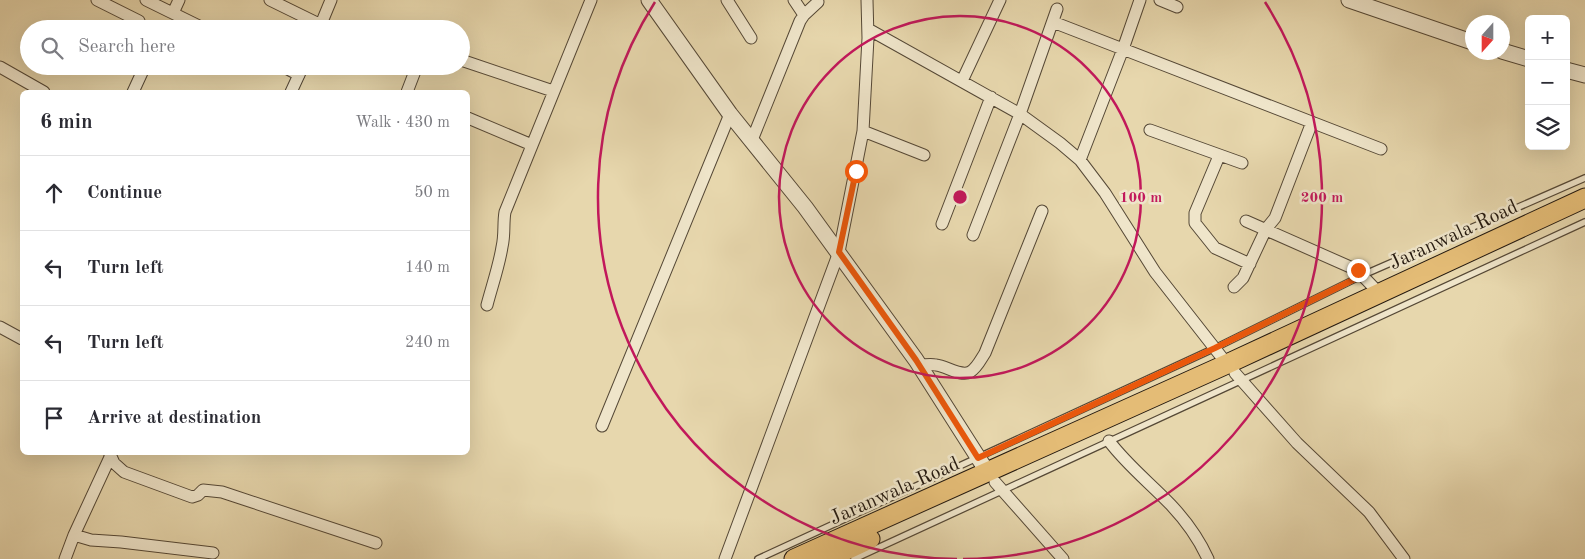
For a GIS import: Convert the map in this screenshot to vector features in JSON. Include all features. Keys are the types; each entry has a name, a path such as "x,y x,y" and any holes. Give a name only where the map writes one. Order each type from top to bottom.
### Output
{"main road":[{"name":"Jaranwala Road","path":"1235,372 1379,293 1585,198"},
{"name":"Jaranwala Road","path":"794,559 1235,372 1585,212"},
{"name":"Jaranwala Road","path":"827,559 991,476"}],"street":[{"path":"96,0 136,20"},
{"path":"146,0 187,20"},
{"path":"173,13 180,0"},
{"path":"270,0 307,20"},
{"path":"323,20 332,0"},
{"path":"487,305 502,248 505,212 591,0"},
{"path":"649,0 730,114 839,252 920,366 991,476 1063,559"},
{"path":"727,0 751,38"},
{"path":"794,0 804,14"},
{"path":"725,559 839,252 863,131 868,29 867,0"},
{"path":"962,81 1000,0"},
{"path":"1080,160 1140,0"},
{"path":"1160,0 1177,7"},
{"path":"1349,0 1465,40"},
{"path":"752,140 804,14 818,2"},
{"path":"973,235 1020,114 1057,9"},
{"path":"1053,22 1381,149"},
{"path":"868,29 1020,114 1080,160 1105,193 1155,272 1215,348 1297,443 1369,512 1404,559"},
{"path":"1510,53 1525,58"},
{"path":"470,63 553,90"},
{"path":"0,67 40,90"},
{"path":"1570,71 1585,75"},
{"path":"134,90 141,75"},
{"path":"292,90 299,75"},
{"path":"408,90 414,75"},
{"path":"942,224 991,98"},
{"path":"602,426 730,114"},
{"path":"470,119 532,145"},
{"path":"1234,287 1243,278 1266,229 1275,218 1312,122"},
{"path":"1150,130 1242,163"},
{"path":"863,131 924,154"},
{"path":"1219,156 1195,213 1195,223 1215,248 1250,264"},
{"path":"920,366 933,364 963,373 969,373 976,367 985,353 1042,210"},
{"path":"1246,221 1358,270 1379,293"},
{"path":"0,327 20,338"},
{"path":"1109,441 1121,457 1190,527 1208,559"},
{"path":"65,559 110,455"},
{"path":"110,455 117,468 124,472 192,497 198,495 202,490 222,492 376,543"},
{"path":"74,535 91,540 213,553"}],"lane":[{"path":"854,559 991,476 1215,348 1363,275 1585,178"},
{"path":"758,559 991,476 1109,441 1235,372 1585,222"}],"route":[{"path":"856,171 839,252 916,360 978,458 1215,348 1363,275 1358,270"}]}
